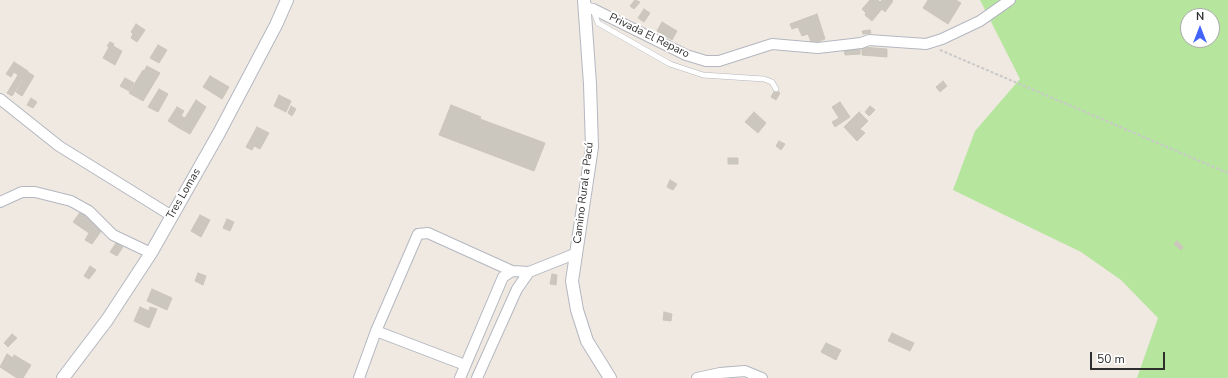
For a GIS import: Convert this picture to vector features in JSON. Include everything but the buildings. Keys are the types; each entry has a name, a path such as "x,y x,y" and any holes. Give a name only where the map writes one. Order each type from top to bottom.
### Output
{"street":[{"name":"Tres Lomas","path":"64,378 107,320 151,253 220,133 276,25 287,0"},
{"name":"Privada El Reparo","path":"587,5 686,55 706,61 719,61 772,44 818,48 861,43 869,40 926,44 942,39 980,21 1010,0"},
{"name":"Camino Rural a Pacú","path":"587,5 592,147 572,281 577,310 587,341 610,378"},
{"path":"0,99 58,146 172,216"},
{"path":"0,202 22,192 35,192 71,200 89,211 113,235 151,253"},
{"path":"359,378 376,331 418,234 428,233 512,271 529,272 576,253"},
{"path":"460,378 503,277 512,271"},
{"path":"477,378 517,289 529,272"},
{"path":"376,331 465,365"},
{"path":"697,378 720,372 745,371 762,378"}],"lane":[{"path":"587,5 598,23 670,64 703,75 764,79 772,82 776,89"}],"path":[{"path":"926,44 1228,173"}],"green space":[{"path":"980,0 1228,0 1228,378 1137,378 1158,318 1121,280 1081,252 953,190 975,131 1020,79"}]}
